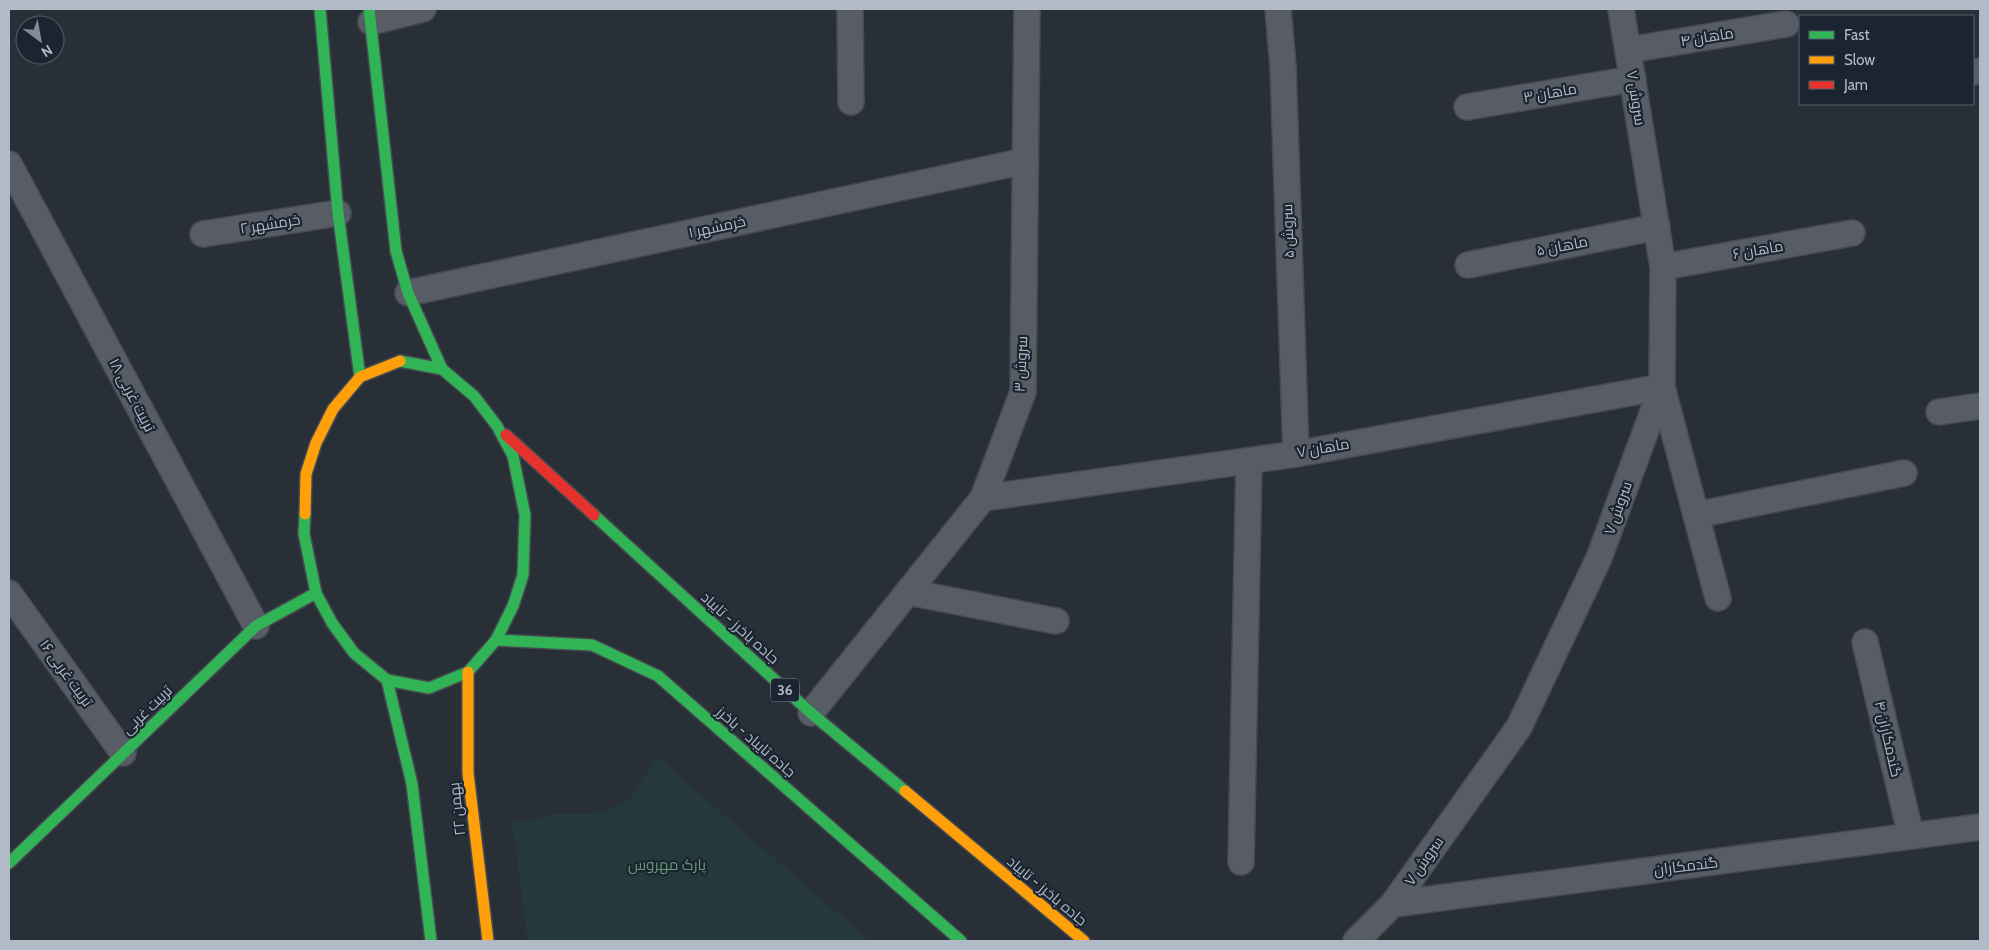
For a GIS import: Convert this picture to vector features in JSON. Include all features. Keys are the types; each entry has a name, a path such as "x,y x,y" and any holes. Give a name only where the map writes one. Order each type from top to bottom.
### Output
{"main road":[{"path":"320,9 338,213 360,377"},
{"path":"370,16 396,251 408,293 442,369 474,396 497,426 513,456 525,515 523,575 512,606 496,640 468,672 429,688 387,680 354,653 332,623 316,594 304,534 306,474 316,442 333,409 360,377 400,361 442,369"},
{"name":"جاده باخرز - تایباد","path":"497,426 811,713 1084,941"},
{"name":"تربیت غربی","path":"9,863 256,626 316,594"},
{"name":"جاده تایباد - باخرز","path":"496,640 592,644 658,676 961,941"},
{"name":"۲۲ بهمن","path":"468,672 468,772 488,941"},
{"path":"387,680 412,784 430,941"}],"street":[{"path":"370,16 423,9"},
{"path":"850,9 851,102"},
{"name":"سروش ۳","path":"811,713 983,498 1023,392 1027,9"},
{"name":"سروش ۵","path":"1278,9 1283,66 1296,454"},
{"name":"سروش ۷","path":"1356,941 1393,904 1519,727 1599,558 1662,387 1663,267 1621,9"},
{"name":"ماهان ۴","path":"1628,50 1786,24"},
{"name":"ماهان ۳","path":"1467,107 1633,79"},
{"name":"خرمشهر ۱","path":"408,293 1025,161"},
{"name":"تربیت غربی ۱۸","path":"9,164 256,626"},
{"name":"خرمشهر ۲","path":"203,234 338,213"},
{"name":"ماهان ۵","path":"1468,265 1657,227"},
{"name":"ماهان ۶","path":"1663,267 1852,233"},
{"path":"1662,387 1718,598"},
{"name":"ماهان ۷","path":"983,498 1296,454 1662,387"},
{"path":"1939,412 1980,406"},
{"path":"1242,862 1249,460"},
{"path":"1696,515 1904,473"},
{"path":"908,592 1056,621"},
{"name":"تربیت غربی ۱۶","path":"9,593 123,753"},
{"name":"گندمکاران ۴","path":"1865,642 1911,836"},
{"name":"گندمکاران","path":"1393,904 1980,827"}],"green space":[{"name":"پارک مهروس","path":"657,757 870,941 528,941 512,823 554,814 597,814 631,798"}],"traffic: fast":[{"path":"320,9 338,213 360,377"},
{"path":"369,9 396,251 408,293 442,369"},
{"path":"305,514 304,534 316,593 332,623 354,653 387,680 429,688 468,672 496,640 513,606 523,575 525,515 513,456 497,426 474,396 442,369 400,361"},
{"path":"594,515 811,713 905,791"},
{"path":"9,863 256,626 316,593"},
{"path":"496,640 592,645 658,676 961,941"},
{"path":"387,680 412,784 431,941"}],"traffic: slow":[{"path":"305,514 306,474 316,443 333,409 360,377 400,361"},
{"path":"468,672 468,773 488,941"},
{"path":"905,791 1084,941"}],"traffic: jam":[{"path":"506,435 594,515"}]}
